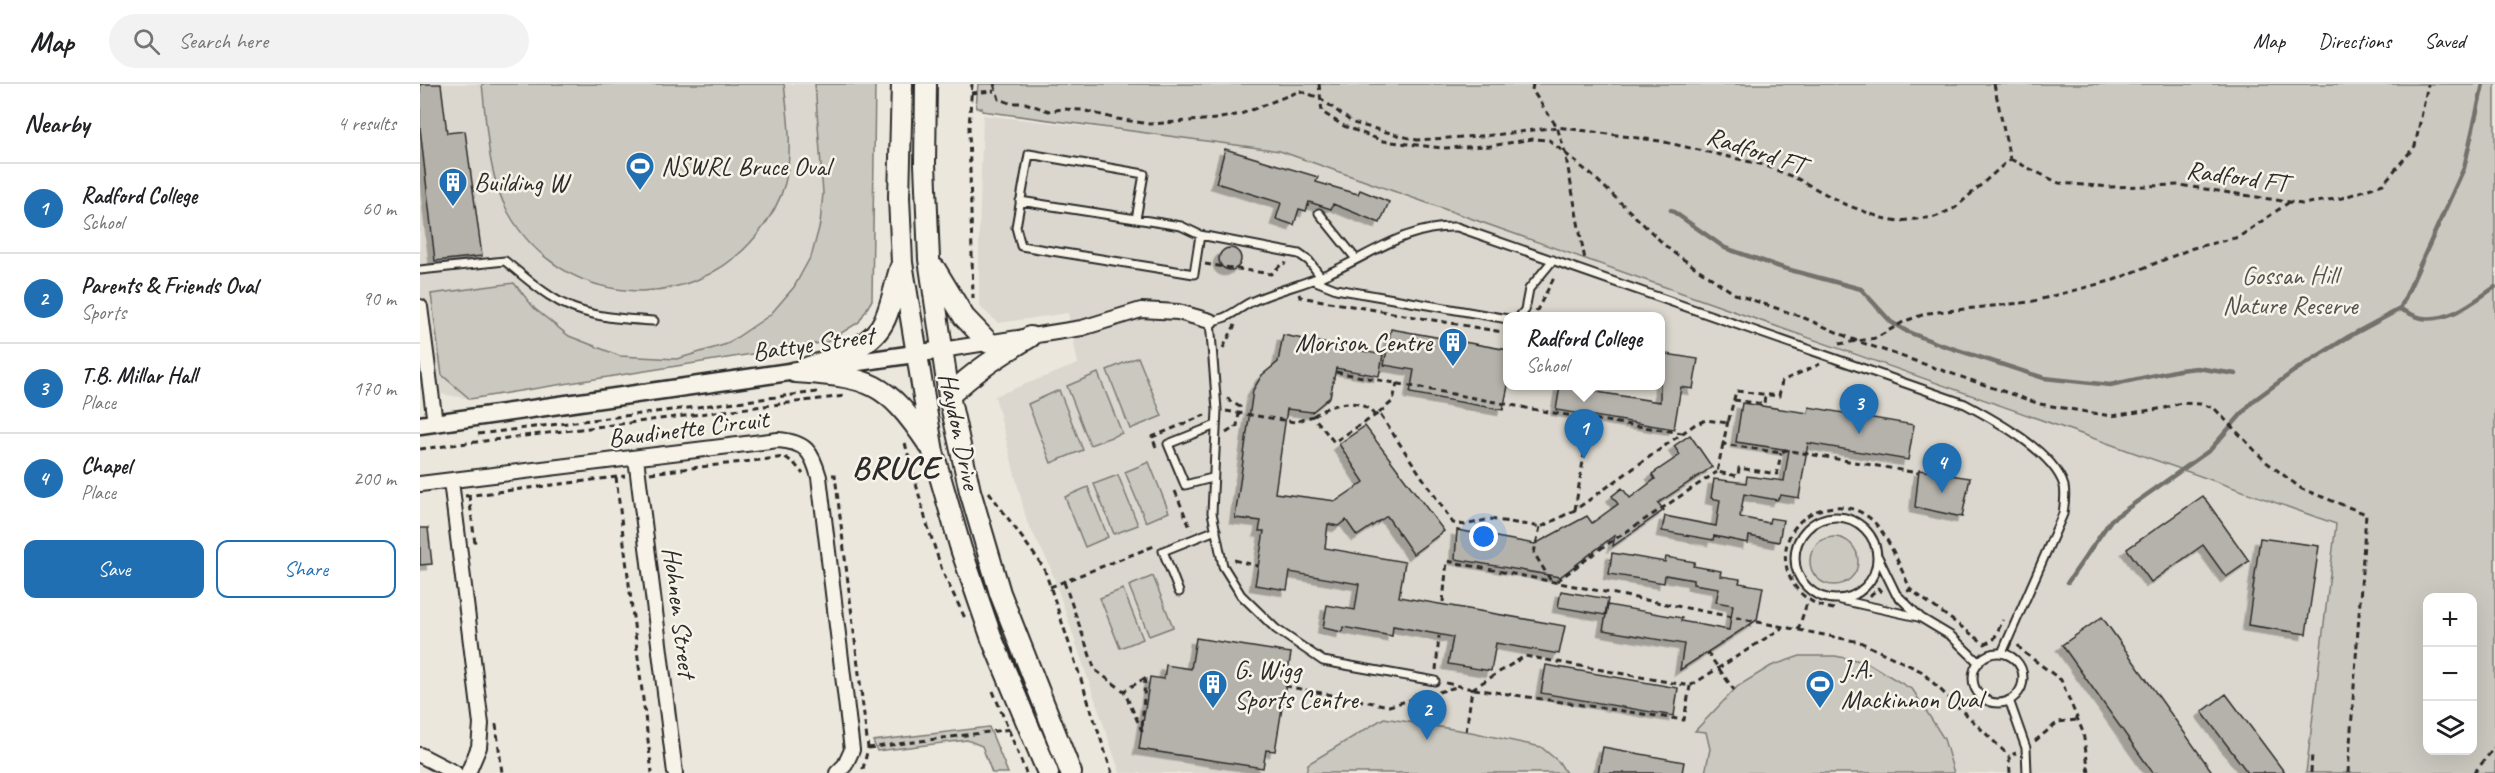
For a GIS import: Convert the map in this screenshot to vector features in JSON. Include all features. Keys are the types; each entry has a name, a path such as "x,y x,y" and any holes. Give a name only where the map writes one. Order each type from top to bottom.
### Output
{"main road":[{"name":"Haydon Drive","path":"902,84 899,197 902,263 933,452 961,549 992,639 1048,773"},
{"name":"Haydon Drive","path":"926,84 925,164 929,259 949,396 970,491 1000,593 1071,773"},
{"path":"929,259 956,305 989,343"},
{"path":"795,372 856,350 872,336 885,320 902,263"},
{"path":"949,396 969,376 990,360 1030,337"},
{"path":"795,372 841,375 870,383 896,401 908,414 933,452"}],"street":[{"path":"420,306 428,424"},
{"name":"Battye Street","path":"428,424 1030,337 1082,328 1141,310 1178,312 1210,321"},
{"name":"Baudinette Circuit","path":"420,484 792,441 813,455 819,477 852,750"},
{"name":"Hohnen Street","path":"636,458 675,773"},
{"path":"451,481 481,724 479,747 468,773"},
{"path":"837,773 845,765 852,750"},
{"path":"420,754 455,773"}],"lane":[{"path":"1136,219 1144,174 1029,154 1016,227 1021,246 1194,274 1200,235"},
{"path":"1020,201 1180,226 1200,235 1299,254 1309,261 1321,276"},
{"path":"1319,213 1356,259"},
{"path":"1435,681 1323,661 1276,629 1241,595 1223,566 1212,513 1217,410 1210,321 1224,319 1252,301 1313,280 1413,232 1440,226 1457,227 1965,404 1990,417 2026,442 2053,465 2063,484 2066,496 2063,514 2033,577 2002,653"},
{"path":"1523,312 1529,289 1553,260"},
{"path":"420,270 505,261 551,297 582,312 622,320 654,321"},
{"path":"1313,280 1336,289 1503,318"},
{"path":"1212,478 1185,485 1168,444 1216,425"},
{"path":"1921,618 1860,603 1826,598 1813,592 1803,583 1796,570 1795,556 1798,542 1805,531 1823,520 1844,518 1856,523 1866,531 1873,542 1896,594 1921,618 1951,636 1979,663"},
{"path":"1179,592 1163,551 1216,530"},
{"path":"1839,599 1862,590 1871,580 1876,568 1877,555"},
{"path":"2002,653 2015,660 2022,672 2021,689 2009,700 1993,702 1979,693 1973,678 1979,663 1989,655 2002,653"},
{"path":"2009,700 2026,748 2027,773"}],"path":[{"path":"972,84 969,127 973,300"},
{"path":"971,93 994,91 994,84"},
{"path":"1319,84 1322,112 1344,126 1383,141 1442,148 1549,140 1671,251 1716,282 1735,294 1802,317 1857,341 2040,404 2111,416 2165,408 2181,403 2200,404 2214,408 2265,461 2302,489 2366,514 2348,773"},
{"path":"1533,84 1532,90 1557,127 1565,153 1585,271"},
{"path":"1994,84 2010,159"},
{"name":"Radford FT","path":"994,91 999,99 1010,103 1025,103 1049,111 1082,110 1150,124 1216,119 1241,114 1300,91 1320,98 1353,123 1417,140 1495,135 1557,127 1660,141 1764,165 1798,179 1844,204 1882,219 1899,221 1935,217 1955,208 2010,159 2059,183 2111,187 2179,185 2302,204 2342,198 2383,184 2415,146 2428,84"},
{"path":"1839,344 1876,338 1905,321 1928,313 2030,302 2114,280 2193,248 2238,237 2289,202"},
{"path":"1536,312 1555,276 1561,271"},
{"path":"1290,298 1306,293"},
{"path":"1335,295 1338,304"},
{"path":"1222,354 1233,328 1239,321"},
{"path":"1717,472 1736,391 1779,396 1782,381 1834,357"},
{"path":"1336,372 1682,433"},
{"path":"1313,416 1334,442 1377,415 1393,401 1397,383"},
{"path":"1224,391 1230,401 1240,407 1237,426 1226,434"},
{"path":"467,435 823,392"},
{"path":"420,449 852,394"},
{"path":"1734,400 1764,404 1766,394"},
{"path":"1217,410 1295,422 1313,416 1333,405 1358,404 1370,408 1453,523 1466,525 1490,519 1540,527 1575,510 1682,433 1706,420 1728,423"},
{"path":"1207,428 1208,408"},
{"path":"1575,510 1590,418"},
{"path":"1723,444 1781,453 1785,450 1918,473"},
{"path":"1556,582 1603,547 1717,472 1738,476 1739,468 1777,474 1781,453"},
{"path":"453,497 785,457 808,478"},
{"path":"836,475 868,748 862,773"},
{"path":"616,477 652,773"},
{"path":"986,483 989,492 1044,568 1112,773"},
{"path":"1911,590 1886,597 1878,588 1860,603 1851,607 1834,609 1818,606 1808,600 1793,585 1786,570 1785,554 1788,538 1797,524 1810,514 1825,507 1849,508 1872,520 1883,534 1911,590 1985,644 1994,639 2006,614"},
{"path":"1540,527 1534,553 1550,581"},
{"path":"1050,587 1160,544"},
{"path":"1231,551 1234,561 1258,566"},
{"path":"1443,602 1448,561 1860,642 1921,670 2009,756 2010,773"},
{"path":"1064,582 1095,669 1124,691 1142,731 1145,678 1124,691"},
{"path":"1798,630 1808,600"},
{"path":"1466,732 1473,689 1525,656 1690,686 1784,627"},
{"path":"1439,636 1435,681 1473,689 1684,720 1690,686"},
{"path":"2019,640 2017,644 2022,651 2061,680 2083,732 2089,773"},
{"path":"1707,652 1734,690"},
{"path":"1285,686 1389,706 1460,686"},
{"path":"2009,756 2026,748 2058,722 2076,720"},
{"path":"852,750 1015,728"},
{"path":"2474,773 2495,747"},
{"path":"2311,773 2312,752"}],"shaded area":[{"path":"420,84 875,84 872,300 859,322 827,342 470,399 420,390"},
{"path":"983,115 1280,149 2335,522 2321,773 1120,773 1049,564 1027,522 995,396 1078,364 1068,313 998,323 979,306"}],"green space":[{"name":"NSWRL Bruce Oval","path":"482,84 784,84 789,146 783,190 774,210 757,235 729,262 697,280 662,289 627,290 592,283 559,267 531,244 508,212 492,166"},
{"path":"815,84 875,84 872,300 859,322 827,342 470,399 442,375 431,294 514,283 535,309 569,336 620,356 677,359 727,344 770,315 794,287 812,254 820,224 823,193"},
{"name":"Gossan Hill Nature Reserve","path":"978,84 2495,84 2495,773 2306,773 2336,524 1280,151 982,111 982,108 976,108"},
{"path":"1138,357 1162,416 1130,429 1107,370"},
{"path":"1098,373 1122,433 1090,445 1067,386"},
{"path":"1059,390 1083,450 1051,463 1028,404"},
{"path":"1149,462 1169,512 1146,522 1125,472"},
{"path":"1118,475 1138,525 1114,534 1094,484"},
{"path":"1088,487 1108,537 1085,547 1065,497"},
{"path":"1829,537 1839,537 1851,544 1858,556 1858,566 1851,578 1839,585 1829,585 1814,574 1810,566 1810,556 1821,541"},
{"path":"1153,576 1173,627 1149,636 1129,586"},
{"path":"1123,589 1143,639 1120,648 1100,598"},
{"name":"J.A. Mackinnon Oval","path":"1800,656 1835,656 1866,662 1913,690 1944,739 1954,773 1705,773 1710,749 1706,732 1695,731 1738,686 1771,666"},
{"path":"1384,718 1471,732 1541,747 1559,762 1566,773 1306,773 1308,764"},
{"path":"989,727 1008,773 992,773 982,746 967,740 877,751 873,741"}],"building":[{"name":"Building W","path":"420,84 441,84 447,133 465,131 482,256 435,261 420,128"},
{"path":"1225,149 1318,177 1316,182 1358,194 1360,190 1389,202 1380,223 1333,204 1331,209 1309,202 1306,211 1299,209 1294,225 1276,219 1281,203 1216,183"},
{"path":"1230,248 1238,251 1241,259 1238,267 1230,270 1222,267 1219,259 1222,251"},
{"name":"Morison Centre","path":"1391,329 1503,349 1503,390 1507,390 1503,410 1410,393 1414,370 1384,365"},
{"path":"1283,335 1383,355 1379,376 1336,368 1330,397 1312,412 1287,409 1275,493 1336,501 1364,482 1339,444 1365,426 1444,531 1413,554 1387,516 1357,536 1346,520 1338,526 1328,524 1325,548 1405,562 1399,597 1565,626 1559,654 1496,643 1491,671 1448,664 1453,637 1393,626 1392,636 1343,627 1342,632 1323,628 1327,605 1355,610 1359,584 1290,572 1287,590 1255,585 1264,531 1259,531 1261,521 1235,518 1253,390 1262,375 1278,362"},
{"path":"1665,354 1698,359 1693,389 1681,387 1674,429 1556,410 1559,390 1585,390 1660,402 1660,390 1665,390"},
{"path":"1742,403 1808,413 1809,407 1914,425 1908,460 1808,443 1799,498 1781,495 1777,500 1744,494 1740,517 1769,523 1770,518 1783,520 1779,542 1749,536 1748,543 1714,536 1713,540 1662,531 1665,516 1716,526 1720,500 1711,498 1714,479 1746,483 1747,476 1784,481 1789,450 1736,442"},
{"path":"1690,435 1712,467 1658,503 1664,510 1613,546 1615,535 1560,577 1455,559 1457,530 1535,544 1587,516 1592,523 1618,504 1612,496 1622,488 1630,498 1655,479 1652,474 1680,455 1674,446"},
{"path":"1919,470 1970,478 1962,517 1915,507"},
{"path":"2203,496 2249,561 2226,577 2203,545 2151,582 2127,549"},
{"path":"420,528 428,528 432,564 420,565"},
{"path":"2260,538 2319,546 2306,634 2248,625"},
{"path":"1612,553 1665,562 1666,557 1695,562 1693,566 1721,571 1720,576 1740,579 1739,583 1763,587 1757,620 1680,670 1684,644 1603,630 1608,605 1682,618 1681,621 1729,630 1733,605 1716,602 1719,588 1693,584 1693,580 1665,575 1664,583 1609,574"},
{"path":"1561,591 1608,599 1605,615 1558,607"},
{"path":"2102,617 2213,773 2153,773 2062,645"},
{"name":"G. Wigg Sports Centre","path":"1196,638 1291,653 1275,751 1266,750 1263,768 1139,749 1150,677 1164,679 1166,665 1191,669"},
{"path":"1546,665 1678,688 1674,716 1541,693"},
{"path":"2226,694 2285,773 2248,773 2202,712"},
{"path":"1603,747 1684,762 1682,773 1598,773"}],"waterway":[{"path":"2068,582 2111,520 2210,450 2253,401 2294,371 2348,337 2400,309 2464,168 2483,84"},
{"path":"1671,210 1725,248 1783,268 1861,289 1891,322 1908,332 2044,378 2110,385 2197,368 2236,374"},
{"path":"2400,309 2422,318 2442,317 2461,310 2495,287"}],"place":[{"name":"NSWRL Bruce Oval","path":"640,192"},
{"name":"Building W","path":"453,208"},
{"name":"Morison Centre","path":"1453,368"},
{"name":"T.B. Millar Hall","path":"1859,434"},
{"name":"Radford College","path":"1584,459"},
{"name":"Chapel","path":"1942,493"},
{"name":"G. Wigg Sports Centre","path":"1213,710"},
{"name":"J.A. Mackinnon Oval","path":"1820,710"},
{"name":"Parents & Friends Oval","path":"1427,740"}],"district":[{"name":"BRUCE","path":"896,467"}]}
